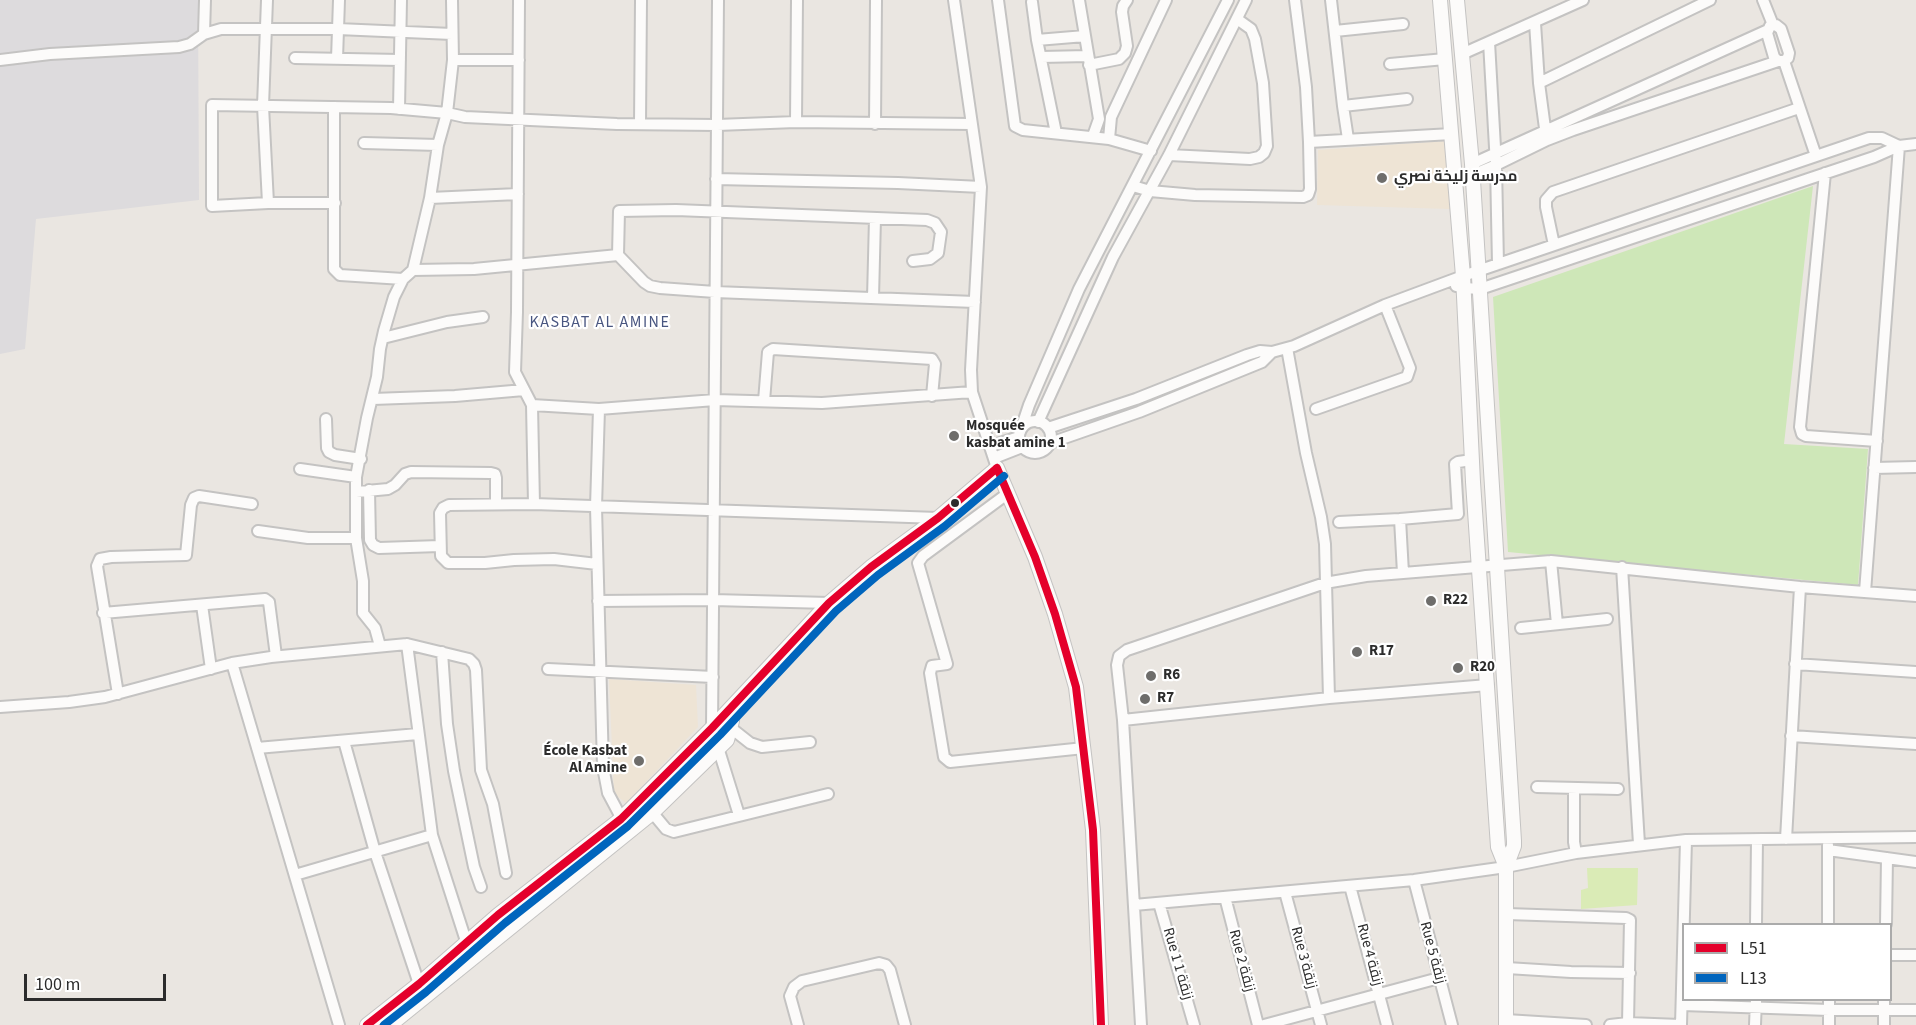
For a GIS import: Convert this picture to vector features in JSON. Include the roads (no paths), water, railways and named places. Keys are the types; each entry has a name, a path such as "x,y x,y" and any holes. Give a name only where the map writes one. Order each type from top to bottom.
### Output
{"street":[{"path":"204,34 205,0"},
{"path":"267,0 263,106 268,203"},
{"path":"337,59 339,0"},
{"path":"399,109 401,0"},
{"path":"380,646 375,628 363,613 363,581 356,538 356,477 367,418 373,399 383,338 394,297 403,279 412,270 430,198 438,145 447,113 453,60 452,0"},
{"path":"519,0 515,372 532,405 534,504"},
{"path":"640,124 641,0"},
{"path":"718,0 712,728 739,815"},
{"path":"795,122 797,0"},
{"path":"875,124 876,0"},
{"path":"954,0 981,187 972,392 1007,494 1035,557 1055,614 1076,687 1093,830 1101,1025"},
{"path":"998,0 1015,126 1023,130 1093,136 1151,151"},
{"path":"1079,0 1099,119 1093,136"},
{"path":"1041,57 1088,61 1119,59 1125,53 1127,46 1122,12 1127,0"},
{"path":"1109,139 1111,117 1166,0"},
{"path":"1228,0 1079,290 1029,405 1021,439 1027,451 1042,452 1050,444 1139,412 1262,362 1272,352"},
{"path":"1043,425 1113,257 1169,155 1246,0"},
{"path":"1133,186 1150,191 1195,195 1303,197 1308,195 1310,189 1306,87 1295,0"},
{"path":"1331,0 1348,139"},
{"path":"1440,0 1463,282 1472,460 1498,846 1506,867 1506,1023 1586,1025"},
{"path":"1456,0 1472,169 1514,841 1506,867"},
{"path":"1462,54 1583,0"},
{"path":"1539,83 1710,0"},
{"path":"1763,0 1770,28"},
{"path":"1032,2 1037,40 1056,134"},
{"path":"1169,155 1250,159 1264,153 1267,146 1263,83 1255,39 1251,28 1237,19"},
{"path":"1535,23 1545,135"},
{"path":"1335,31 1403,24"},
{"path":"1472,169 1494,153 1545,135 1646,105 1788,58 1789,53 1782,28 1779,26 1770,28 1642,87 1545,135 1496,165 1472,169"},
{"path":"0,60 50,54 179,47 190,44 204,34 221,29 338,29 452,34"},
{"path":"1037,40 1085,36"},
{"path":"1489,42 1496,165 1498,264"},
{"path":"295,58 400,60"},
{"path":"1390,64 1445,59"},
{"path":"453,60 519,60"},
{"path":"1781,61 1816,156"},
{"path":"1657,80 1665,88 1664,99"},
{"path":"1642,87 1639,96 1641,102 1646,105"},
{"path":"1343,106 1407,99"},
{"path":"335,203 212,206 212,105 399,109 447,113 465,117 640,124 717,125 795,122 971,124"},
{"path":"334,107 334,269 340,275 403,279"},
{"path":"1554,245 1546,207 1546,200 1553,192 1799,108"},
{"path":"1309,142 1452,134"},
{"path":"1463,282 1479,271 1498,264 1869,138 1882,138 1899,146"},
{"path":"364,143 438,145"},
{"path":"422,991 466,941 572,855 621,819 712,728 829,603 871,567 938,518 1021,439 1028,423 1043,425 1136,399 1247,355 1287,348 1385,305 1444,283 1463,282 1480,288 1874,157 1899,146 1916,144"},
{"path":"1865,592 1899,146"},
{"path":"1825,173 1800,427 1802,434 1806,436 1876,441"},
{"path":"716,179 981,187"},
{"path":"430,198 518,194"},
{"path":"913,261 930,259 938,253 940,232 939,226 935,223 927,220 676,210 619,211 618,255 650,286 716,292 975,302"},
{"path":"873,298 875,218"},
{"path":"412,270 517,266 618,255"},
{"path":"1316,409 1407,377 1410,368 1385,305"},
{"path":"383,338 447,322 483,317"},
{"path":"1287,348 1306,453 1321,517 1324,544 1329,698"},
{"path":"764,401 768,352 773,349 932,359 935,364 932,396"},
{"path":"373,399 455,396 524,390"},
{"path":"532,405 599,410 715,400 822,403 972,392"},
{"path":"599,410 597,564 603,767 608,793 630,831"},
{"path":"326,419 329,452 361,459"},
{"path":"1043,425 1051,438 1050,444"},
{"path":"991,446 1021,439"},
{"path":"1458,514 1455,464 1472,460"},
{"path":"1874,468 1916,467"},
{"path":"300,469 356,477"},
{"path":"356,492 387,489 395,485 405,474 411,472 491,472 496,478 496,504"},
{"path":"369,490 370,540 373,545 378,548 440,546"},
{"path":"1007,494 923,556 918,563 947,664 932,666 930,673 944,757 950,762 1084,748"},
{"path":"118,694 103,613 97,566 100,559 186,555 191,505 194,498 199,496 252,504"},
{"path":"597,564 554,559 448,563 441,556 440,513 449,505 534,504 938,518"},
{"path":"1339,522 1476,514"},
{"path":"1400,519 1403,573"},
{"path":"258,531 308,538 356,538"},
{"path":"1551,561 1557,624"},
{"path":"1141,1025 1117,665 1122,652 1325,582 1551,561 1800,587 1916,596"},
{"path":"1622,567 1639,844"},
{"path":"1786,839 1800,587"},
{"path":"103,613 268,600 276,656"},
{"path":"598,601 713,600 829,603"},
{"path":"202,605 211,669"},
{"path":"1521,628 1607,619"},
{"path":"407,644 432,835 466,941"},
{"path":"0,707 69,702 118,694 232,663 276,656 407,644 469,659 476,670 481,770 493,804 506,873"},
{"path":"442,652 447,724 454,771 474,867 481,887"},
{"path":"232,663 339,1025"},
{"path":"1795,664 1916,672"},
{"path":"548,669 712,677"},
{"path":"1122,720 1329,698 1488,685"},
{"path":"367,1025 385,1022 652,813 727,740 731,728 733,706"},
{"path":"731,728 750,743 762,747 810,742"},
{"path":"257,748 418,734"},
{"path":"1791,736 1916,744"},
{"path":"344,741 375,852 422,991"},
{"path":"1537,787 1618,789"},
{"path":"1574,788 1576,853"},
{"path":"641,799 666,829 674,832 828,794"},
{"path":"295,875 432,835"},
{"path":"1828,844 1916,837"},
{"path":"1134,905 1414,880 1506,867 1576,853 1686,840 1786,839 1828,844 1887,858 1916,862"},
{"path":"1684,923 1686,840"},
{"path":"1756,923 1757,840"},
{"path":"1828,844 1828,923"},
{"path":"1886,923 1887,858"},
{"name":"Rue 5 زنقة","path":"1414,880 1452,1025"},
{"name":"Rue 4 زنقة","path":"1350,886 1387,1025"},
{"name":"Rue 3 زنقة","path":"1285,892 1321,1025"},
{"name":"Rue 2 زنقة","path":"1225,897 1258,1025"},
{"name":"Rue 1 زنقة 1","path":"1159,903 1194,1025"},
{"path":"1507,914 1626,918 1630,920 1628,1023"},
{"path":"1892,955 1916,955"},
{"path":"798,1025 790,996 794,987 802,981 879,963 886,964 890,970 905,1025"},
{"path":"1507,968 1629,973"},
{"path":"1264,1025 1439,978"},
{"path":"1610,1025 1628,1023 1681,1025 1682,1001"},
{"path":"1682,1005 1756,1003 1884,1005 1916,1010"},
{"path":"1755,1025 1756,1003"},
{"path":"1829,1005 1829,1025"},
{"path":"1884,1005 1884,1025"}],"place":[{"name":"مدرسة زليخة نصري","path":"1382,178"},
{"name":"Mosquée kasbat amine 1","path":"954,436"},
{"name":"R22","path":"1431,601"},
{"name":"R17","path":"1357,652"},
{"name":"R20","path":"1458,668"},
{"name":"R6","path":"1151,676"},
{"name":"R7","path":"1145,699"},
{"name":"École Kasbat Al Amine","path":"639,761"}],"district":[{"name":"KASBAT AL AMINE","path":"600,323"}]}
